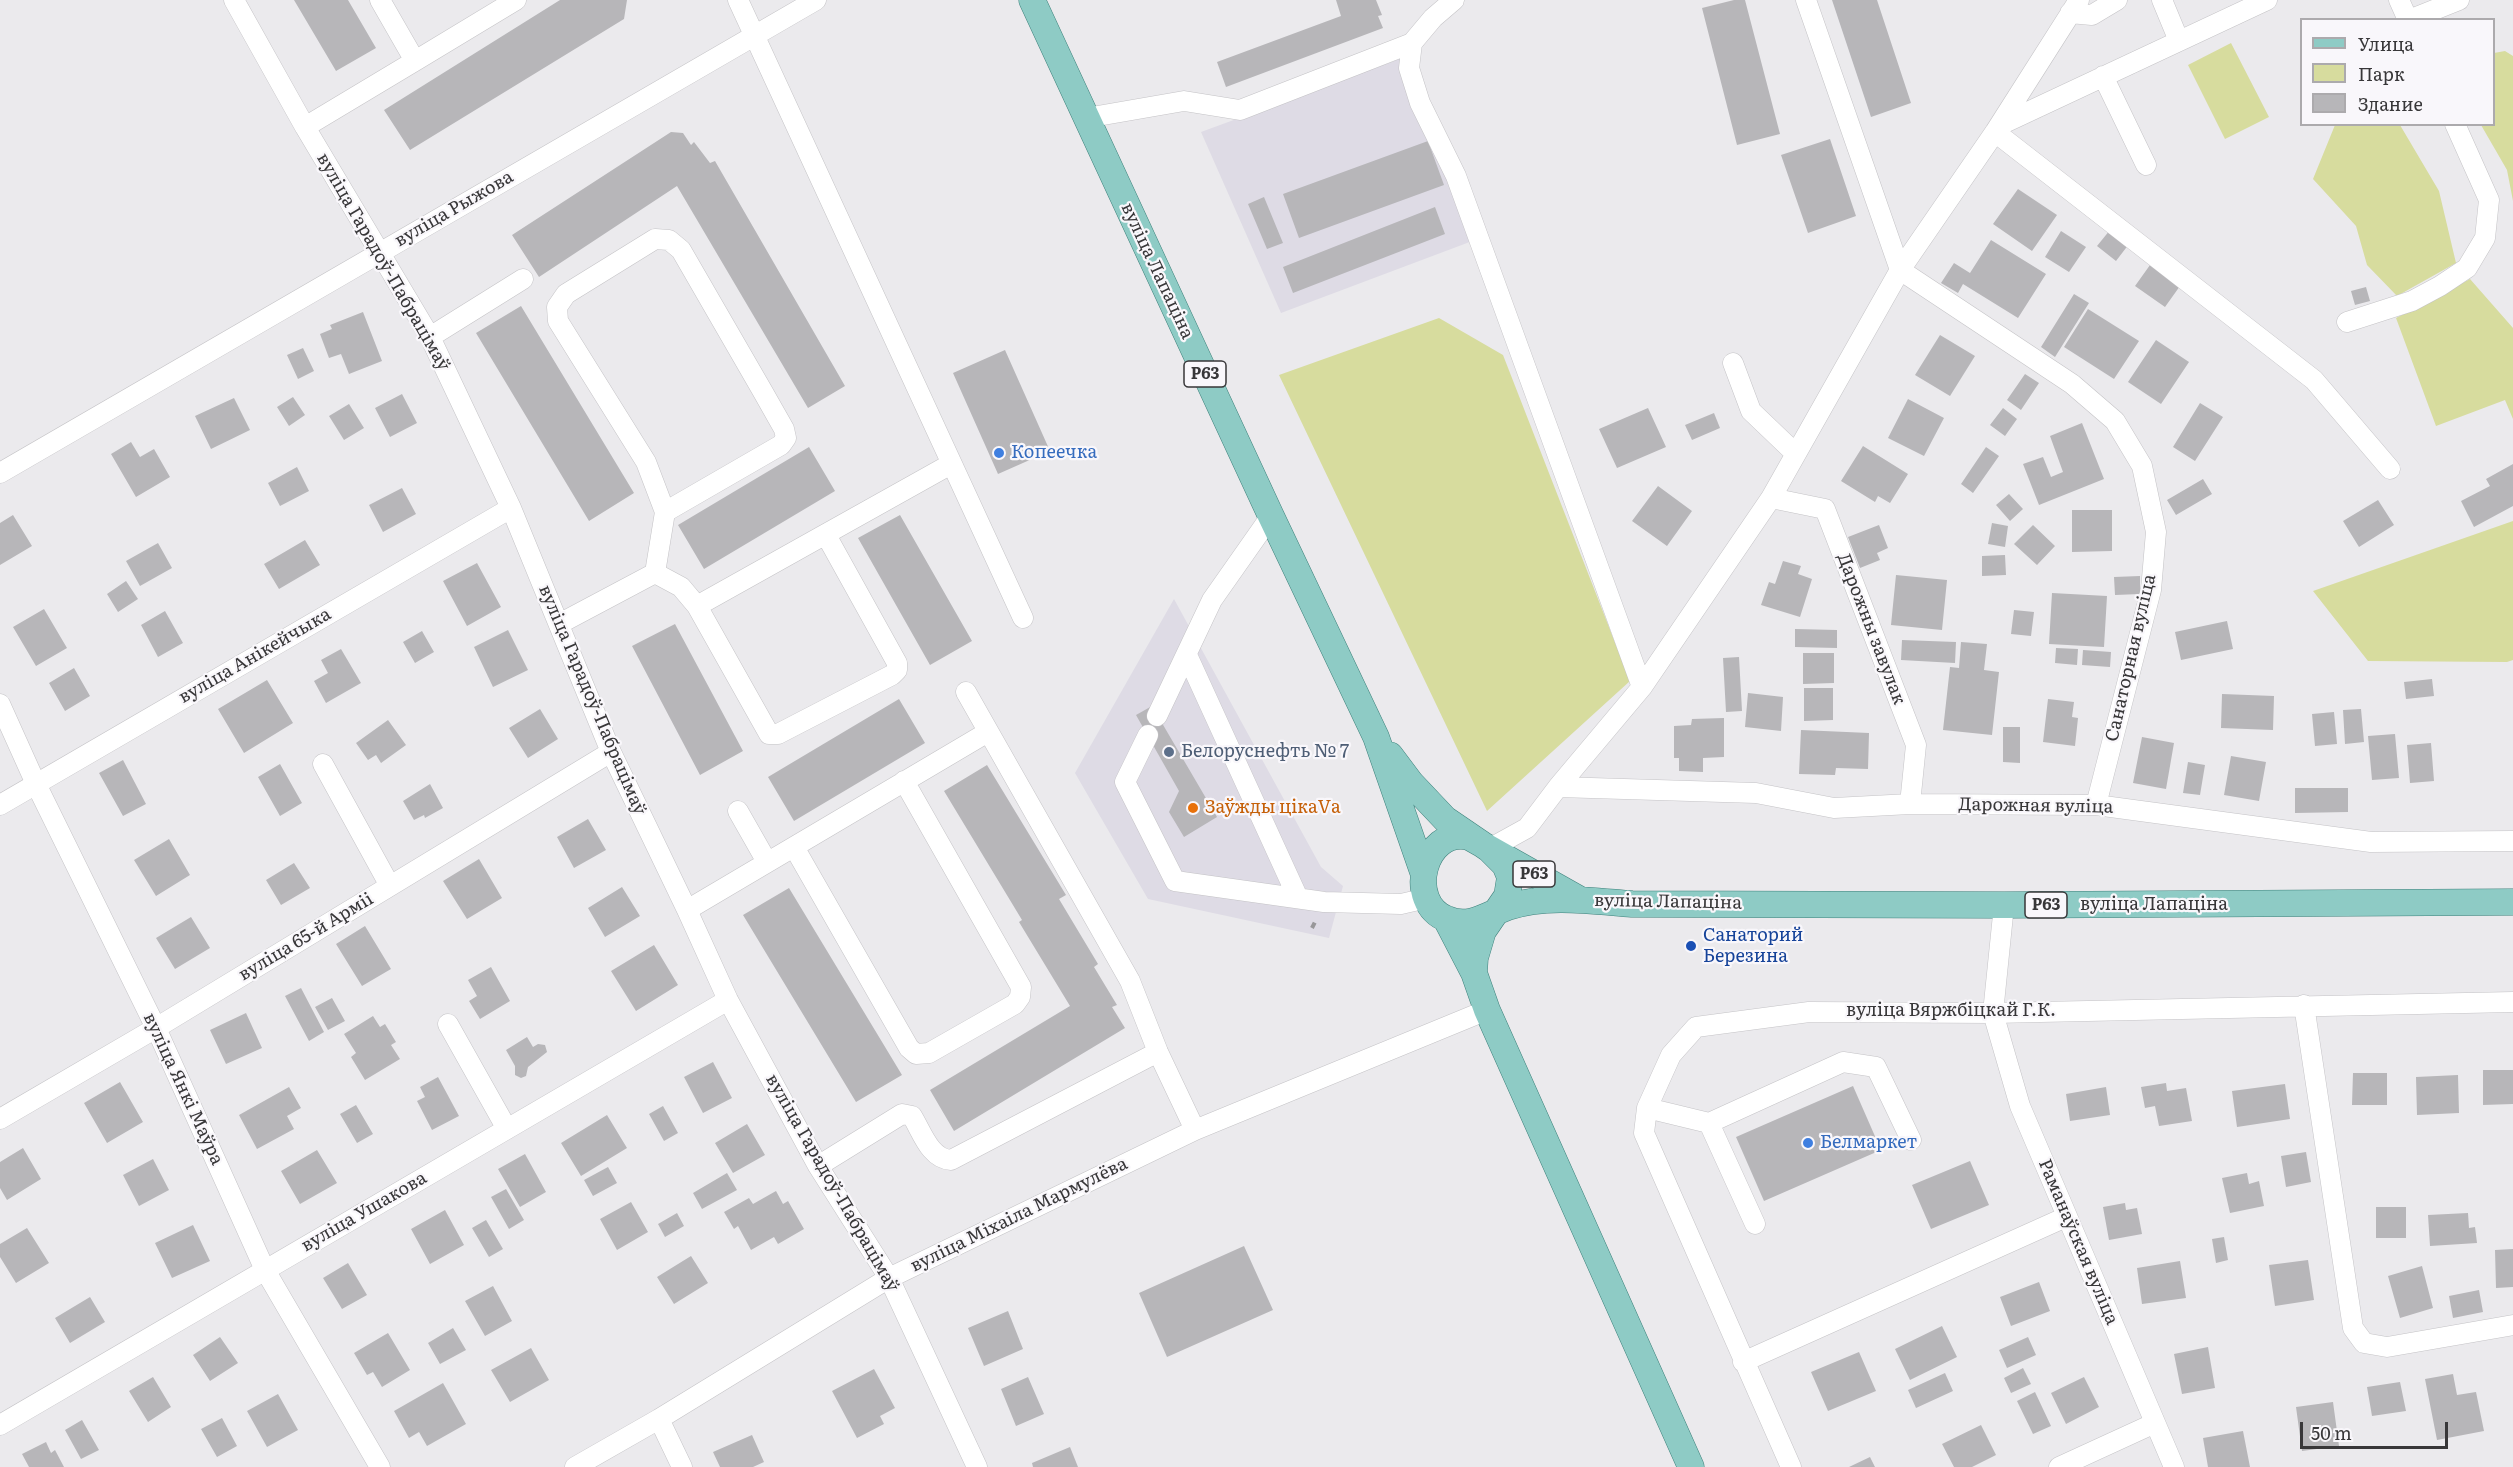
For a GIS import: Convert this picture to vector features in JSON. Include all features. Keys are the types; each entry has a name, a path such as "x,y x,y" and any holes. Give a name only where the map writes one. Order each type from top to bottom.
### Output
{"main road":[{"name":"вуліца Лапаціна","path":"1032,0 1376,737 1423,872 1423,884 1427,898"},
{"name":"вуліца Лапаціна","path":"1376,737 1411,783 1445,819 1489,849 1505,865 1510,877 1507,896 1493,914"},
{"name":"вуліца Лапаціна","path":"1423,872 1432,852 1450,838 1461,835 1469,837 1579,899"},
{"path":"1427,898 1432,907 1446,919 1474,973 1487,1010 1691,1467"},
{"name":"вуліца Лапаціна","path":"1446,919 1472,922 1527,903 1579,899 1632,904 2004,905 2513,902"},
{"path":"1474,973 1478,945 1486,924 1493,914"}],"street":[{"name":"вуліца Гарадоў-Пабрацімаў","path":"234,0 305,127 430,337 511,508 610,752 728,1000 818,1166 889,1278 977,1467"},
{"path":"380,0 415,61"},
{"path":"305,127 516,0"},
{"path":"738,0 1023,618"},
{"name":"вуліца Рыжова","path":"0,473 816,0"},
{"path":"1086,118 1184,101 1240,110 1412,43 1433,18 1454,0"},
{"path":"1806,0 1900,270"},
{"path":"1489,849 1527,828 1558,787 1642,687 1771,498 1900,270 1997,128 2074,6 2092,15 2117,0"},
{"path":"2162,0 2179,41"},
{"path":"1997,128 2267,0"},
{"path":"2399,0 2407,18"},
{"path":"2413,18 2459,0"},
{"path":"1412,43 1409,68 1420,103 1456,176 1642,687"},
{"path":"2103,76 2146,165"},
{"path":"2347,322 2412,301 2440,286 2467,268 2485,238 2489,200 2456,126"},
{"path":"1997,128 2314,380 2390,469"},
{"path":"655,573 664,512 646,462 558,321 557,307 567,294 656,239 669,240 681,250 784,429 786,438 781,446 664,512"},
{"name":"Санаторная вуліца","path":"1900,270 2072,384 2115,421 2142,466 2156,532 2151,590 2096,805"},
{"path":"430,337 523,279"},
{"path":"1733,363 1751,411 1796,454"},
{"path":"697,606 951,465"},
{"name":"Дарожны завулак","path":"1771,498 1825,508 1916,745 1910,804"},
{"name":"вуліца Анікейчыка","path":"0,804 511,508"},
{"path":"1158,716 1212,600 1271,516"},
{"path":"655,573 681,587 697,606 769,734 778,734 892,675 897,670 897,663 826,535"},
{"path":"559,624 655,573"},
{"path":"1187,656 1298,898"},
{"path":"966,692 1130,981 1158,1052 1195,1130"},
{"name":"вуліца Янкі Маўра","path":"0,704 36,784 156,1028 265,1270 380,1467"},
{"path":"687,910 988,732"},
{"path":"1148,735 1125,782 1175,881 1324,902 1401,904 1427,898"},
{"name":"вуліца 65-й Арміі","path":"0,1119 156,1028 610,752"},
{"path":"323,764 390,886"},
{"path":"794,847 909,1048 916,1054 929,1053 1015,1004 1020,997 1021,987 904,781"},
{"name":"Дарожная вуліца","path":"1558,787 1756,793 1834,808 1910,804 2096,805 2371,842 2513,841"},
{"path":"738,811 767,862"},
{"path":"1993,1013 2004,905"},
{"name":"вуліца Ушакова","path":"0,1425 728,1000"},
{"name":"вуліца Вяржбіцкай Г.К.","path":"1647,1108 1671,1055 1696,1027 1809,1012 1993,1013 2513,1002"},
{"path":"2304,1005 2354,1328 2364,1343 2387,1347 2513,1325"},
{"name":"вуліца Міхаіла Мармулёва","path":"575,1467 659,1419 889,1278 1195,1130 1487,1010"},
{"name":"Раманаўская вуліца","path":"1993,1013 2020,1106 2174,1467"},
{"path":"448,1024 507,1129"},
{"path":"818,1166 902,1114 912,1116 935,1155 941,1159 951,1160 1158,1052"},
{"path":"1791,1467 1644,1133 1647,1108 1709,1123 1843,1062 1876,1067 1911,1140"},
{"path":"1709,1123 1755,1224"},
{"path":"1743,1362 2066,1217"},
{"path":"659,1419 682,1467"},
{"path":"2059,1467 2155,1423"}],"shaded area":[{"path":"1405,57 1475,240 1281,313 1201,132"},
{"path":"1174,599 1321,867 1343,886 1329,938 1148,899 1075,773"}],"green space":[{"path":"2231,43 2269,117 2225,139 2188,65"},
{"path":"2505,51 2513,56 2513,201 2507,170 2482,126 2495,126 2495,53"},
{"path":"2335,126 2401,126 2439,191 2456,263 2397,296 2367,265 2356,226 2313,179"},
{"path":"2470,279 2513,328 2513,419 2505,400 2436,426 2396,318"},
{"path":"1439,318 1503,355 1630,681 1487,811 1279,375"},
{"path":"2513,521 2513,660 2507,662 2368,661 2313,591"}],"building":[{"path":"294,0 348,0 376,48 336,71"},
{"path":"560,0 627,0 624,19 410,150 384,110"},
{"path":"1336,0 1376,0 1382,15 1378,16 1383,28 1226,87 1217,62 1341,16"},
{"path":"1734,0 1745,0 1780,134 1737,145 1702,8"},
{"path":"1832,0 1877,0 1911,103 1871,117"},
{"path":"671,132 683,133 691,145 694,142 710,163 715,161 845,386 808,408 677,186 539,277 512,235"},
{"path":"1830,139 1856,216 1808,233 1781,155"},
{"path":"1428,141 1444,185 1299,238 1283,194"},
{"path":"2018,189 2057,215 2032,251 1993,224"},
{"path":"1264,197 1283,243 1267,249 1248,204"},
{"path":"1435,207 1445,234 1293,293 1283,267"},
{"path":"2110,230 2129,244 2116,261 2097,246"},
{"path":"2061,231 2086,247 2069,272 2045,257"},
{"path":"1991,240 2046,274 2018,318 1963,284 1958,293 1941,283 1954,263 1970,273"},
{"path":"2150,265 2180,286 2165,307 2135,286"},
{"path":"2366,287 2370,301 2355,305 2351,291"},
{"path":"2074,294 2089,303 2055,357 2041,347"},
{"path":"521,306 634,493 589,521 476,333"},
{"path":"2088,309 2139,341 2114,379 2064,347"},
{"path":"363,312 382,361 349,374 341,354 329,358 320,334 332,329 330,325"},
{"path":"1940,335 1975,356 1950,396 1915,375"},
{"path":"2156,340 2189,362 2161,404 2128,382"},
{"path":"303,348 314,371 298,379 287,355"},
{"path":"1005,350 1050,451 998,474 953,373"},
{"path":"2025,374 2039,383 2021,410 2007,400"},
{"path":"402,394 417,423 390,437 375,408"},
{"path":"293,397 305,415 289,426 277,407"},
{"path":"234,398 250,430 211,449 195,416"},
{"path":"1908,399 1944,418 1924,456 1888,438"},
{"path":"2200,403 2223,417 2195,461 2173,447"},
{"path":"349,404 364,428 344,440 329,416"},
{"path":"1648,408 1666,447 1617,468 1599,429"},
{"path":"2003,408 2017,419 2005,436 1990,425"},
{"path":"1714,413 1720,428 1692,440 1685,425"},
{"path":"2082,423 2104,479 2039,505 2023,464 2043,457 2051,477 2063,472 2050,436"},
{"path":"131,442 140,457 154,449 170,477 136,497 111,454"},
{"path":"1863,446 1908,474 1890,503 1878,496 1875,502 1841,481"},
{"path":"809,447 835,491 704,569 678,525"},
{"path":"1986,447 1999,456 1973,493 1961,484"},
{"path":"2513,464 2513,506 2474,527 2461,501 2490,486 2486,479"},
{"path":"297,467 309,491 280,506 268,483"},
{"path":"2203,479 2212,494 2176,515 2167,500"},
{"path":"1658,486 1692,511 1667,546 1632,521"},
{"path":"402,488 416,514 383,532 369,505"},
{"path":"2009,494 2023,509 2010,521 1996,505"},
{"path":"2378,500 2394,525 2359,547 2343,521"},
{"path":"2072,510 2112,510 2112,551 2072,552"},
{"path":"13,515 32,546 0,565 0,523"},
{"path":"900,515 972,641 930,665 858,538"},
{"path":"1992,523 2008,526 2005,547 1988,544"},
{"path":"1879,525 1888,548 1877,553 1880,560 1860,568 1848,537"},
{"path":"2033,525 2055,546 2037,565 2014,544"},
{"path":"305,540 320,565 279,589 264,564"},
{"path":"158,543 172,568 140,586 126,561"},
{"path":"2005,555 2006,575 1982,576 1982,556"},
{"path":"1783,561 1801,566 1798,574 1812,579 1800,617 1761,605 1769,582 1775,584"},
{"path":"477,563 501,607 467,626 443,581"},
{"path":"1896,575 1947,580 1942,630 1891,625"},
{"path":"2140,576 2140,594 2115,595 2114,577"},
{"path":"126,581 138,599 118,612 107,594"},
{"path":"2052,593 2107,596 2104,647 2049,644"},
{"path":"44,609 67,648 36,666 13,627"},
{"path":"2014,610 2034,612 2031,636 2011,634"},
{"path":"165,611 183,643 158,657 141,625"},
{"path":"2227,621 2233,649 2181,660 2175,632"},
{"path":"675,624 743,751 700,775 632,646"},
{"path":"1795,629 1837,630 1837,648 1795,647"},
{"path":"508,630 528,670 493,687 474,647"},
{"path":"422,631 434,652 415,663 403,642"},
{"path":"1902,640 1956,642 1955,663 1901,660"},
{"path":"1961,642 1987,644 1984,670 1999,672 1992,735 1943,730 1950,667 1959,668"},
{"path":"2056,648 2078,649 2077,665 2055,663"},
{"path":"341,649 361,683 326,703 314,681 328,673 321,660"},
{"path":"2083,650 2111,652 2110,667 2082,665"},
{"path":"1803,653 1834,653 1834,683 1803,684"},
{"path":"1739,657 1742,711 1726,712 1723,658"},
{"path":"74,668 90,696 65,711 49,683"},
{"path":"2432,679 2434,696 2406,699 2404,682"},
{"path":"267,680 293,723 244,753 218,709"},
{"path":"1804,688 1833,688 1833,720 1804,721"},
{"path":"1748,693 1783,697 1781,731 1745,727"},
{"path":"2222,694 2274,696 2273,730 2221,728"},
{"path":"899,699 925,743 794,821 768,777"},
{"path":"2048,699 2074,702 2072,717 2078,718 2075,746 2043,742"},
{"path":"1152,706 1217,817 1184,837 1169,812 1179,791 1136,715"},
{"path":"540,709 558,739 528,758 509,728"},
{"path":"2361,709 2364,742 2345,744 2343,710"},
{"path":"2334,712 2337,744 2315,746 2312,714"},
{"path":"1724,718 1724,757 1703,758 1703,772 1679,771 1679,758 1674,758 1674,726 1691,725 1692,719"},
{"path":"388,720 406,745 381,763 376,755 368,760 356,743"},
{"path":"2003,727 2020,727 2020,763 2003,762"},
{"path":"1801,730 1869,733 1868,769 1836,768 1835,775 1799,774"},
{"path":"2395,734 2399,778 2372,780 2368,736"},
{"path":"2142,737 2174,743 2166,789 2133,783"},
{"path":"2431,743 2434,781 2410,783 2407,745"},
{"path":"2231,756 2266,762 2259,801 2224,795"},
{"path":"123,760 146,804 123,816 99,773"},
{"path":"2188,762 2205,765 2200,795 2183,793"},
{"path":"280,764 302,803 280,816 258,777"},
{"path":"987,765 1066,895 1059,899 1098,964 1094,967 1117,1005 1112,1007 1125,1028 954,1131 930,1090 1070,1006 1019,922 1022,920 944,791"},
{"path":"430,784 443,808 425,818 424,815 414,820 403,801"},
{"path":"2295,788 2348,788 2348,812 2295,813"},
{"path":"588,819 606,850 574,868 557,837"},
{"path":"169,839 190,875 156,896 134,860"},
{"path":"479,859 502,898 467,919 443,881"},
{"path":"294,863 310,888 281,905 266,880"},
{"path":"622,887 640,916 605,937 588,908"},
{"path":"789,888 902,1075 856,1102 743,915"},
{"path":"191,917 210,948 175,969 156,938"},
{"path":"365,926 391,969 362,986 336,944"},
{"path":"654,945 678,985 636,1011 611,971"},
{"path":"491,967 510,1001 480,1019 469,1001 477,996 468,980"},
{"path":"301,988 324,1032 309,1041 285,996"},
{"path":"332,998 345,1021 328,1030 315,1007"},
{"path":"246,1013 262,1048 226,1064 210,1030"},
{"path":"373,1016 380,1027 385,1024 396,1042 391,1045 400,1059 365,1080 351,1057 356,1053 344,1034"},
{"path":"527,1037 533,1047 538,1044 545,1045 547,1052 528,1067 526,1076 521,1078 515,1075 515,1066 506,1050"},
{"path":"713,1062 732,1098 703,1113 684,1077"},
{"path":"2483,1070 2513,1070 2513,1104 2483,1105"},
{"path":"2353,1073 2387,1073 2387,1105 2352,1105"},
{"path":"2458,1075 2459,1113 2417,1115 2416,1077"},
{"path":"438,1077 459,1116 432,1130 417,1101 425,1097 420,1087"},
{"path":"120,1082 143,1122 107,1143 84,1103"},
{"path":"2166,1083 2167,1091 2186,1088 2192,1121 2159,1126 2155,1106 2145,1108 2141,1087"},
{"path":"2285,1084 2290,1119 2237,1127 2232,1091"},
{"name":"Белмаркет","path":"1853,1086 1881,1150 1764,1201 1736,1137"},
{"path":"289,1087 301,1108 287,1116 294,1129 257,1149 239,1115"},
{"path":"2106,1087 2110,1115 2070,1121 2066,1094"},
{"path":"356,1105 373,1134 357,1143 340,1114"},
{"path":"663,1106 678,1133 664,1141 649,1114"},
{"path":"607,1115 627,1148 581,1176 561,1143"},
{"path":"747,1124 765,1155 733,1173 715,1143"},
{"path":"23,1148 41,1179 7,1200 0,1188 0,1162"},
{"path":"317,1150 337,1183 300,1204 281,1171"},
{"path":"2306,1152 2311,1182 2286,1187 2281,1156"},
{"path":"525,1154 546,1192 520,1207 498,1169"},
{"path":"153,1159 169,1190 139,1206 123,1175"},
{"path":"1970,1161 1989,1205 1931,1229 1912,1185"},
{"path":"608,1167 617,1183 593,1196 584,1180"},
{"path":"727,1173 737,1190 702,1209 693,1193"},
{"path":"2247,1173 2249,1184 2259,1181 2264,1206 2230,1213 2222,1178"},
{"path":"506,1189 524,1220 509,1229 491,1197"},
{"path":"776,1191 783,1204 788,1201 804,1229 778,1244 774,1237 751,1250 738,1226 734,1229 724,1212 749,1198 753,1204"},
{"path":"631,1202 648,1232 617,1250 600,1219"},
{"path":"2125,1203 2126,1210 2137,1208 2142,1234 2109,1240 2103,1207"},
{"path":"2376,1207 2406,1207 2406,1238 2376,1238"},
{"path":"445,1210 464,1245 430,1264 411,1229"},
{"path":"677,1213 684,1226 665,1237 658,1224"},
{"path":"2468,1213 2469,1228 2475,1227 2477,1243 2430,1246 2428,1215"},
{"path":"486,1220 503,1249 489,1257 472,1228"},
{"path":"193,1225 210,1261 172,1278 155,1243"},
{"path":"27,1228 49,1263 16,1283 0,1257 0,1244"},
{"path":"2224,1237 2228,1260 2216,1263 2212,1239"},
{"path":"1244,1246 1273,1310 1167,1357 1139,1293"},
{"path":"2513,1249 2513,1287 2496,1288 2495,1250"},
{"path":"691,1256 708,1283 674,1304 657,1277"},
{"path":"2308,1260 2314,1300 2275,1306 2269,1265"},
{"path":"2180,1261 2186,1298 2142,1304 2137,1268"},
{"path":"348,1263 367,1295 342,1309 323,1278"},
{"path":"2422,1266 2433,1308 2400,1318 2388,1276"},
{"path":"2039,1282 2050,1311 2011,1326 2000,1297"},
{"path":"493,1286 512,1321 485,1336 465,1301"},
{"path":"2479,1290 2483,1312 2453,1318 2449,1296"},
{"path":"90,1297 105,1322 70,1343 55,1318"},
{"path":"1008,1311 1023,1349 984,1366 968,1328"},
{"path":"1942,1326 1957,1357 1910,1380 1895,1349"},
{"path":"453,1328 466,1350 440,1364 428,1343"},
{"path":"388,1333 410,1370 382,1387 373,1372 367,1375 354,1353"},
{"path":"220,1337 238,1363 210,1381 193,1355"},
{"path":"2028,1337 2036,1355 2007,1368 1999,1350"},
{"path":"2208,1347 2215,1388 2182,1394 2174,1354"},
{"path":"531,1348 549,1380 510,1402 491,1370"},
{"path":"1859,1352 1876,1391 1828,1411 1811,1372"},
{"path":"2023,1368 2031,1384 2011,1393 2004,1378"},
{"path":"874,1369 895,1408 880,1416 884,1424 857,1438 832,1391"},
{"path":"1945,1373 1953,1391 1916,1408 1908,1390"},
{"path":"2453,1374 2457,1395 2476,1392 2484,1431 2437,1440 2425,1379"},
{"path":"153,1377 171,1407 148,1422 129,1391"},
{"path":"1028,1377 1044,1414 1016,1426 1001,1389"},
{"path":"2084,1377 2099,1407 2066,1424 2051,1393"},
{"path":"2400,1382 2406,1411 2372,1416 2367,1387"},
{"path":"443,1383 466,1424 427,1446 419,1432 409,1438 394,1411"},
{"path":"2035,1392 2051,1426 2033,1434 2017,1401"},
{"path":"278,1394 298,1430 267,1447 247,1411"},
{"path":"2333,1402 2339,1446 2302,1451 2296,1407"},
{"path":"222,1418 237,1446 217,1457 201,1429"},
{"path":"82,1420 99,1450 81,1459 65,1430"},
{"path":"1981,1425 1996,1455 1972,1467 1954,1467 1942,1444"},
{"path":"2243,1431 2250,1467 2208,1467 2203,1438"},
{"path":"752,1435 764,1462 753,1467 720,1467 713,1452"},
{"path":"46,1442 51,1453 55,1450 64,1467 29,1467 22,1454"},
{"path":"1070,1447 1078,1467 1033,1467 1032,1463"},
{"path":"1870,1457 1875,1467 1849,1467"}],"place":[{"name":"Копеечка","path":"999,453"},
{"name":"Белоруснефть № 7","path":"1169,752"},
{"name":"Заўжды цікаVа","path":"1193,808"},
{"name":"Санаторий Березина","path":"1691,946"},
{"name":"Белмаркет","path":"1808,1143"}]}
